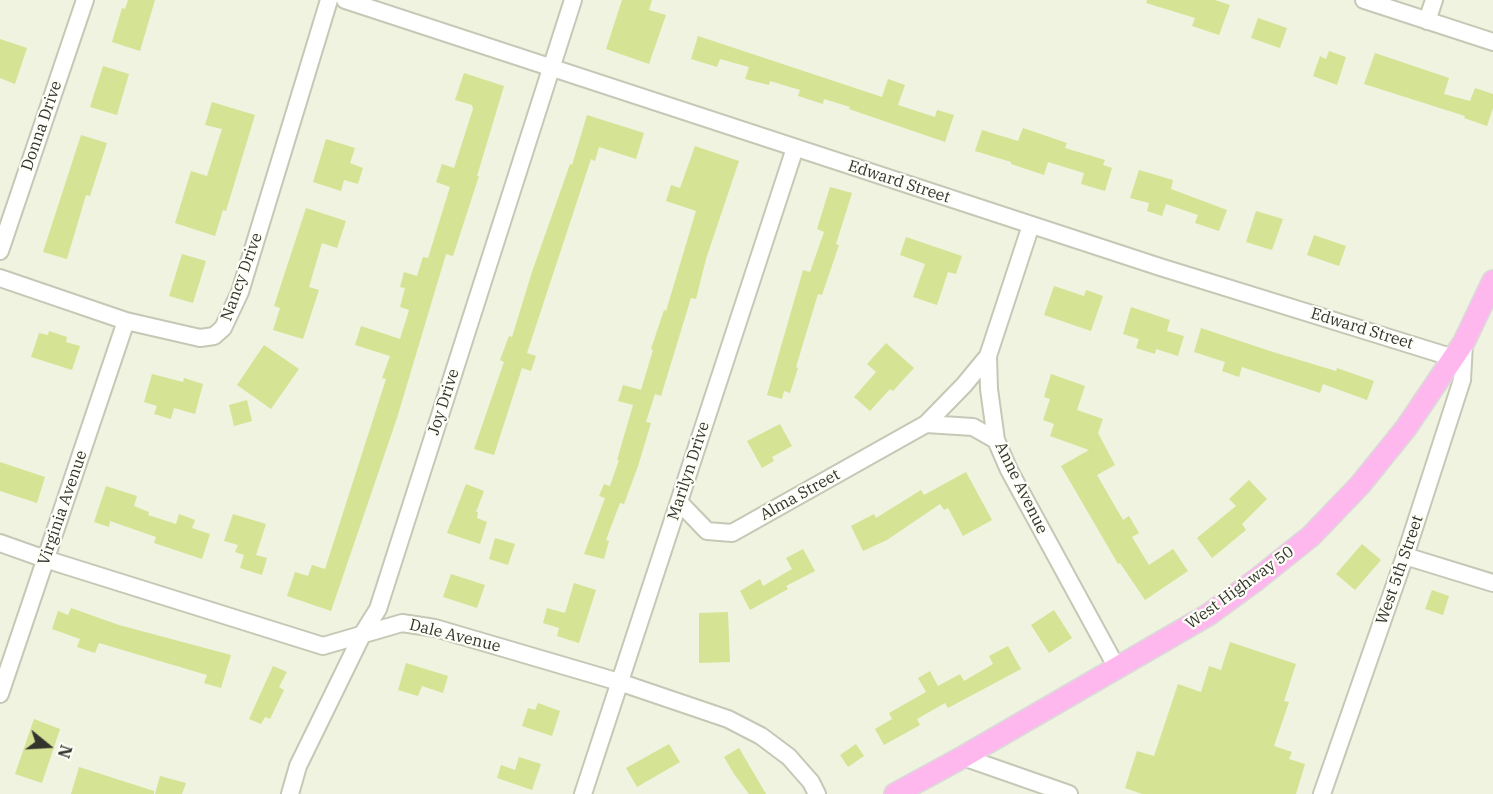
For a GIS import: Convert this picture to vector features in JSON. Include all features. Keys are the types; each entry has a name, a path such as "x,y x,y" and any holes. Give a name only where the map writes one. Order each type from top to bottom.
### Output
{"main road":[{"name":"West Highway 50","path":"895,794 1208,615 1311,536 1360,485 1393,444 1459,350 1493,281"}],"street":[{"name":"Donna Drive","path":"0,251 85,0"},
{"name":"Nancy Drive","path":"0,278 126,321 200,338 214,336 223,328 240,292 329,0"},
{"name":"Edward Street","path":"345,0 1171,271 1459,350"},
{"name":"Joy Drive","path":"290,794 298,766 363,633 378,609 573,0"},
{"path":"1364,0 1493,42"},
{"path":"1427,21 1434,0"},
{"name":"Marilyn Drive","path":"583,794 795,148"},
{"name":"Anne Avenue","path":"1031,225 988,356 988,389 996,440 1009,470 1117,668"},
{"name":"Virginia Avenue","path":"0,694 126,321"},
{"name":"West 5th Street","path":"1322,794 1405,556 1462,380 1459,350"},
{"name":"Alma Street","path":"679,502 707,531 732,533 926,424 964,385 988,356"},
{"path":"926,424 973,427 996,440"},
{"name":"Dale Avenue","path":"0,543 45,560 323,646 402,623 435,628 619,682 728,719 761,736 789,757 811,782 817,794"},
{"path":"1405,556 1493,583"},
{"path":"963,757 1064,793"}],"building":[{"path":"128,0 155,0 140,51 112,42 122,8 125,9"},
{"path":"622,0 652,0 649,10 666,15 649,64 606,49"},
{"path":"1147,0 1215,0 1230,5 1219,35 1192,26 1195,18 1146,3"},
{"path":"1258,18 1287,28 1280,48 1251,38"},
{"path":"698,36 882,97 888,79 905,85 898,105 935,117 937,110 954,115 945,142 849,109 850,107 824,99 823,104 798,96 800,90 770,81 769,85 745,79 749,67 720,59 717,67 691,59"},
{"path":"0,39 27,48 15,84 0,78"},
{"path":"1329,51 1346,57 1337,85 1313,76 1320,56 1326,59"},
{"path":"1375,53 1449,78 1444,94 1470,101 1475,88 1493,94 1493,108 1487,126 1464,118 1465,116 1364,84"},
{"path":"103,66 129,74 117,115 90,107"},
{"path":"464,73 504,86 477,176 479,176 453,256 446,254 397,418 331,611 287,596 295,572 308,576 312,565 325,569 386,379 382,378 390,356 355,345 361,326 400,339 409,310 400,307 405,288 400,287 404,272 417,276 423,257 428,258 450,187 436,182 442,164 454,168 473,109 472,105 455,100"},
{"path":"212,102 255,115 226,211 223,210 215,236 175,223 191,171 207,176 222,129 205,125"},
{"path":"587,115 644,133 636,159 599,147 595,161 591,159 527,353 536,356 531,371 522,368 494,455 474,449 504,362 500,360 509,336 512,337 532,272 570,164 572,165"},
{"path":"1023,128 1067,143 1065,148 1105,160 1103,165 1112,168 1105,191 1081,184 1084,173 1048,162 1044,175 975,151 982,130 1018,141"},
{"path":"81,135 107,143 90,196 86,195 67,259 43,252"},
{"path":"326,139 355,148 350,163 363,168 358,184 344,180 341,191 313,182"},
{"path":"695,146 739,161 706,259 696,299 691,298 661,396 655,394 646,422 651,423 638,466 624,504 620,503 606,540 609,541 604,559 584,554 605,498 599,496 604,484 610,486 619,460 617,460 633,405 618,401 623,385 641,390 653,350 651,349 664,310 666,311 696,211 666,201 671,185 680,188"},
{"path":"1139,170 1173,180 1171,189 1227,210 1219,231 1195,223 1198,215 1166,204 1162,216 1147,211 1149,203 1130,198"},
{"path":"830,187 852,193 836,244 839,245 822,295 818,294 790,393 784,391 782,399 767,395 803,270 810,272 824,232 817,229"},
{"path":"306,208 346,221 337,248 322,243 309,287 319,290 303,339 273,330 280,308 274,306"},
{"path":"1256,211 1283,219 1272,250 1246,242"},
{"path":"1314,235 1346,246 1339,266 1307,255"},
{"path":"906,237 962,256 956,274 948,272 937,305 913,297 925,264 900,255"},
{"path":"182,254 206,261 193,303 169,296"},
{"path":"1054,286 1084,296 1086,290 1103,296 1091,331 1044,315"},
{"path":"1131,307 1170,320 1167,331 1184,336 1178,356 1156,349 1155,354 1136,348 1139,339 1123,334"},
{"path":"1201,328 1273,352 1336,371 1337,368 1374,381 1367,400 1323,384 1320,393 1242,367 1239,377 1222,371 1225,362 1194,352"},
{"path":"49,331 67,337 66,342 80,346 72,370 31,357 39,333 48,335"},
{"path":"886,343 914,368 870,411 854,397 876,372 867,364"},
{"path":"264,345 299,369 271,409 237,385"},
{"path":"152,374 183,382 184,378 203,384 195,414 174,408 171,419 154,414 157,406 144,402"},
{"path":"1051,374 1085,386 1077,410 1103,419 1098,433 1115,465 1097,475 1123,520 1129,516 1139,533 1132,537 1149,565 1173,549 1188,571 1145,600 1120,563 1118,564 1061,466 1089,450 1050,436 1054,424 1043,420 1050,399 1044,397"},
{"path":"247,400 252,421 234,426 229,405"},
{"path":"780,424 792,446 772,457 774,461 762,468 747,441"},
{"path":"0,462 45,477 37,503 0,491"},
{"path":"966,472 992,520 963,536 948,508 944,510 940,504 887,540 863,551 851,526 874,514 876,518 921,490 924,495"},
{"path":"1249,480 1267,499 1242,524 1246,530 1212,558 1197,538 1236,506 1229,499"},
{"path":"466,484 484,491 476,512 478,512 477,518 487,522 480,544 447,533"},
{"path":"106,486 137,496 134,506 149,512 148,515 176,524 179,514 195,520 192,528 210,534 202,559 154,543 156,537 110,521 109,527 94,522"},
{"path":"233,514 266,524 256,555 267,558 262,575 240,568 244,555 235,552 238,545 224,541"},
{"path":"495,538 515,544 508,565 489,559"},
{"path":"1362,544 1381,560 1355,590 1336,574"},
{"path":"803,549 815,571 786,586 788,589 750,610 740,591 760,579 763,586 792,569 786,558"},
{"path":"451,574 485,585 477,608 443,597"},
{"path":"574,583 596,590 579,643 557,636 559,628 543,623 547,608 565,613"},
{"path":"1432,590 1449,596 1443,615 1425,609"},
{"path":"71,608 119,625 231,655 221,688 204,683 207,675 99,643 95,653 77,647 80,639 52,629 58,611 68,615"},
{"path":"1054,610 1072,638 1049,653 1031,625"},
{"path":"728,612 730,662 699,663 699,613"},
{"path":"1230,642 1296,664 1284,701 1289,702 1274,746 1292,752 1289,759 1305,764 1296,794 1142,794 1125,788 1137,751 1154,756 1178,684 1201,692 1209,666 1221,670"},
{"path":"1008,646 1021,669 948,708 945,703 917,719 920,725 884,745 875,729 892,719 889,713 926,692 918,678 930,671 938,686 960,674 964,681 993,664 989,656"},
{"path":"406,663 448,676 443,693 422,686 418,696 398,690"},
{"path":"273,666 287,672 279,687 284,690 270,719 265,717 261,724 249,719"},
{"path":"538,703 560,711 552,736 522,726 528,708 535,710"},
{"path":"34,719 60,729 42,783 15,774"},
{"path":"669,744 680,762 637,787 626,768"},
{"path":"856,744 864,756 848,767 840,755"},
{"path":"739,748 766,794 749,794 724,757"},
{"path":"519,757 541,764 532,790 497,778 501,765 515,770"},
{"path":"79,767 154,791 154,794 71,794"},
{"path":"160,776 186,783 182,794 155,794"}]}
